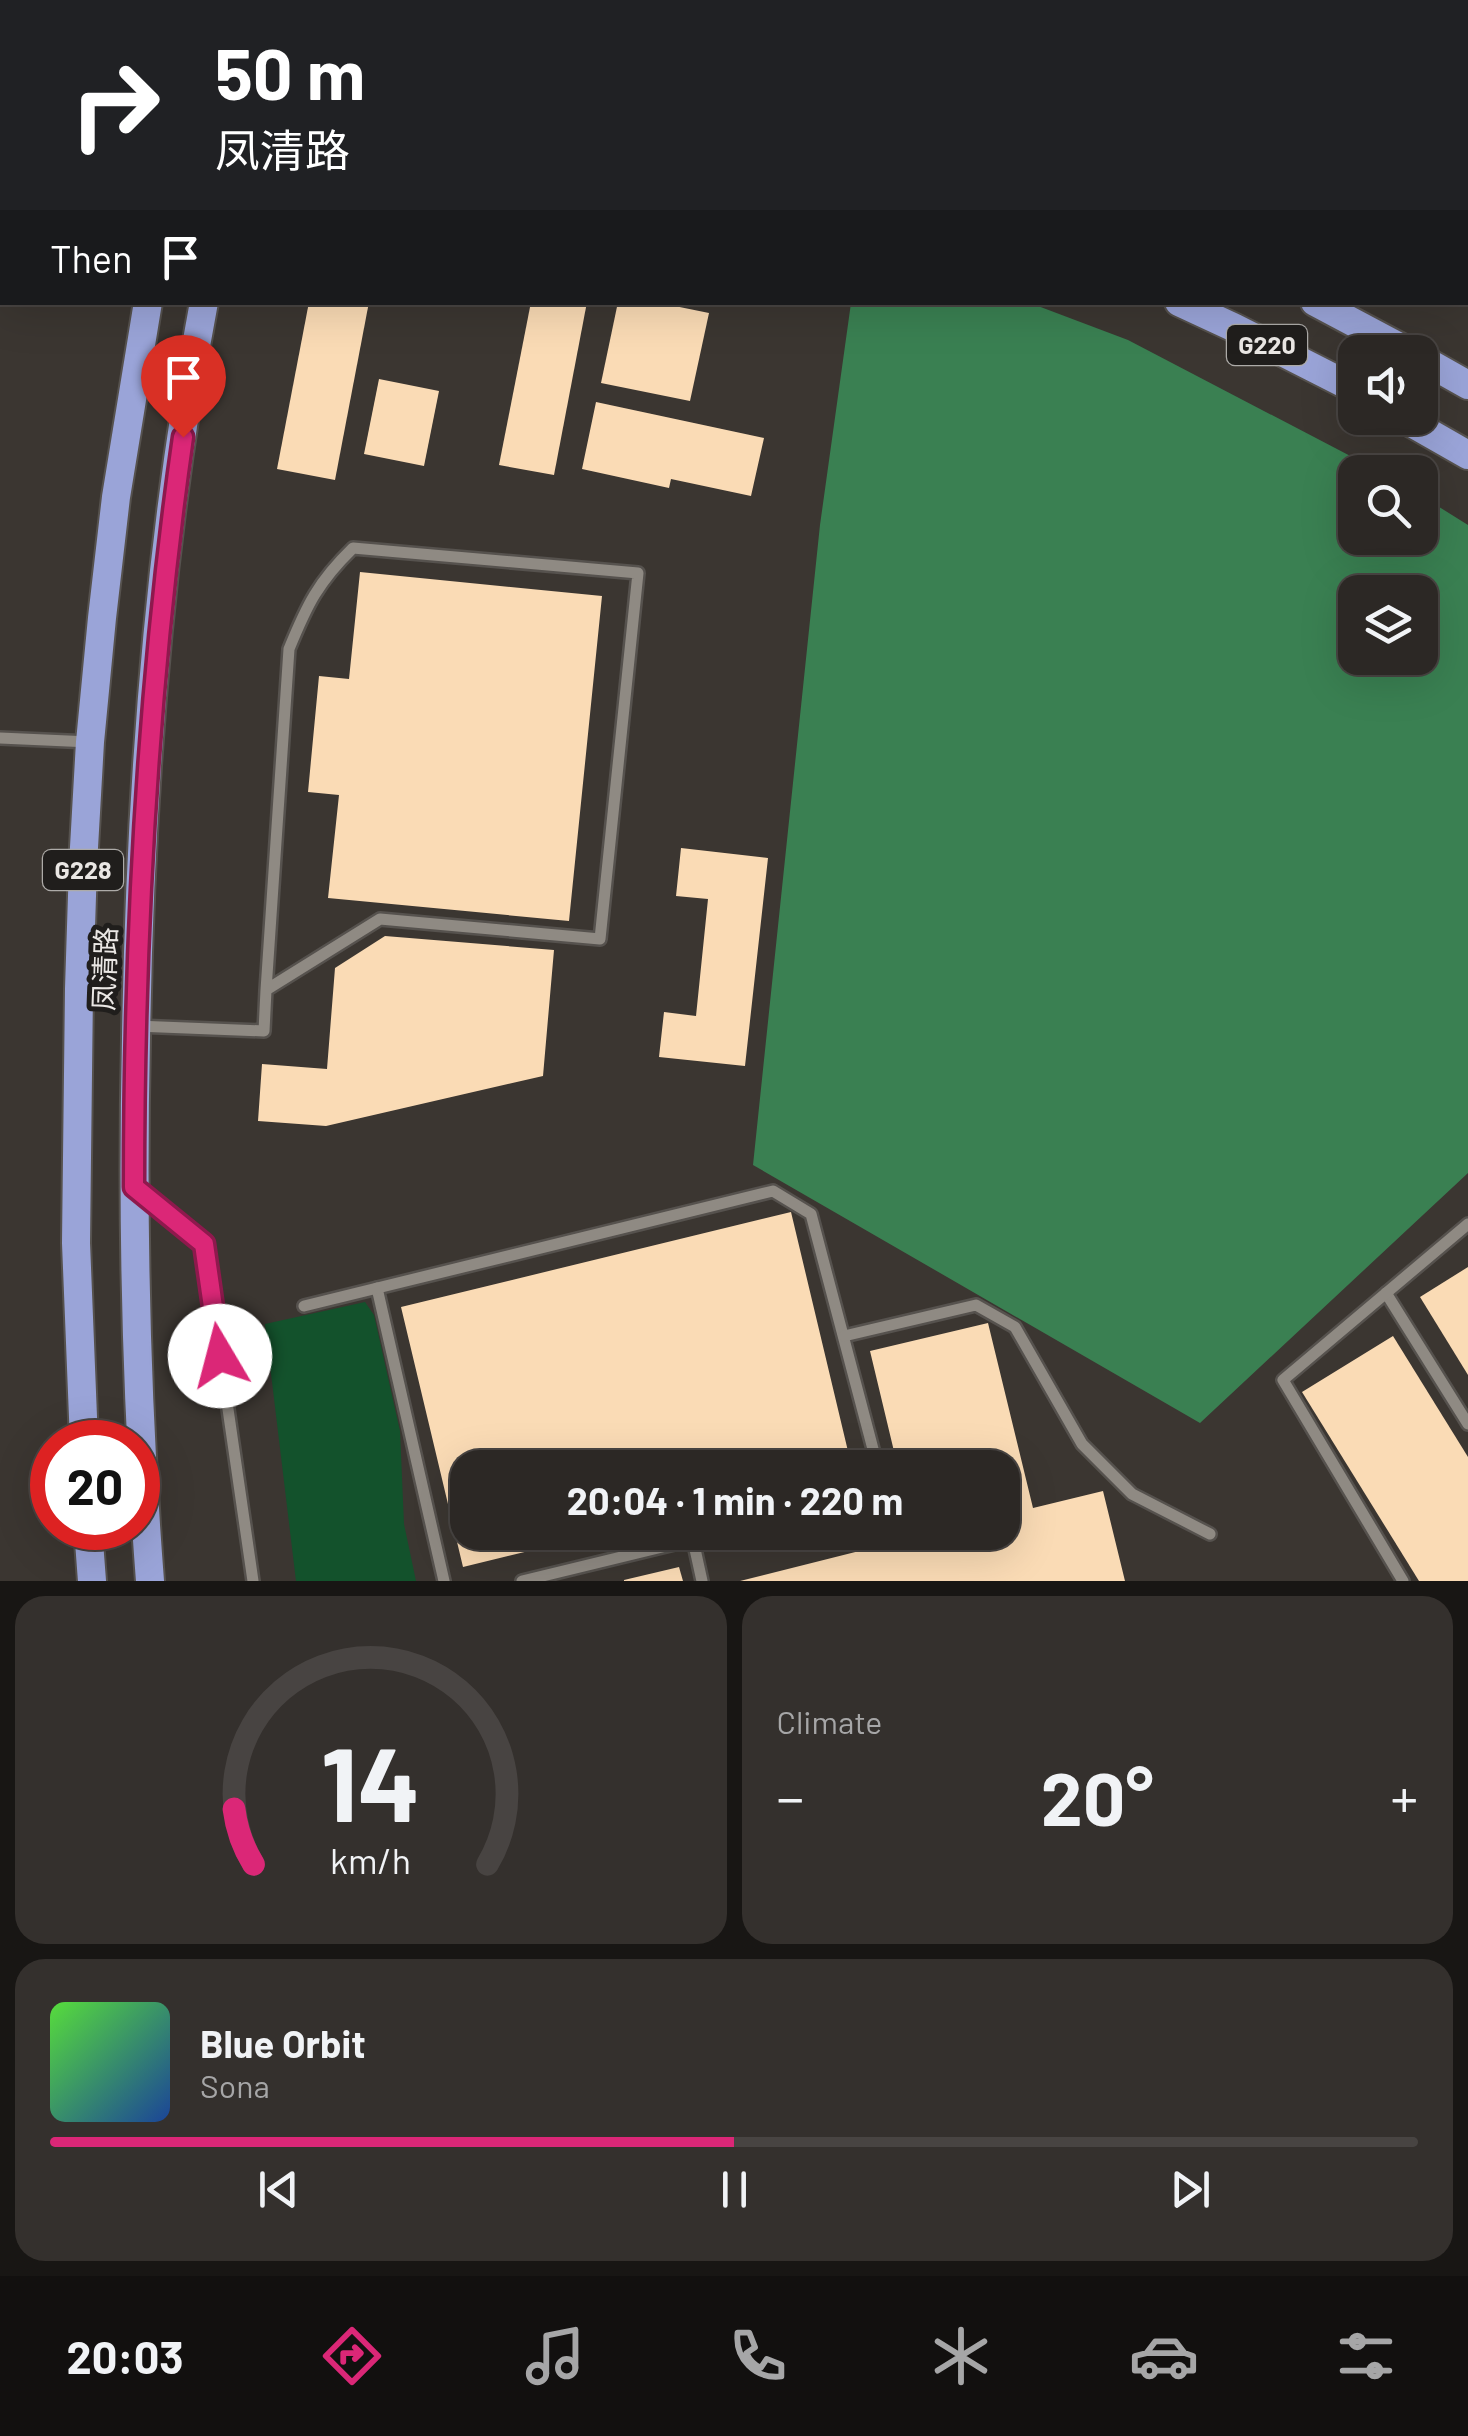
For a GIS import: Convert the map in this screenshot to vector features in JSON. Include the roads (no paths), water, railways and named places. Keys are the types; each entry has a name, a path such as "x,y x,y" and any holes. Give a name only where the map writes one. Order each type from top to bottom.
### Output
{"highway":[{"name":"凤清路","path":"83,1420 76,1225 78,989 90,742 116,497 148,305"},
{"name":"凤清路","path":"150,1581 143,1490 134,1187 140,868 153,692 174,500 204,305"},
{"name":"G220","path":"1185,305 1338,380"},
{"name":"G220","path":"1322,305 1377,335"},
{"path":"1438,368 1468,385"},
{"path":"1433,435 1468,456"},
{"path":"90,1550 92,1581"}],"lane":[{"path":"136,1026 264,1031 266,990 289,649 306,607 327,573 353,548 638,573 600,939 380,920 266,990"},
{"path":"0,738 90,742"},
{"path":"134,1187 204,1244 253,1581"},
{"path":"304,1306 773,1191 811,1214 873,1450"},
{"path":"1403,1581 1283,1380 1468,1224"},
{"path":"377,1288 444,1581"},
{"path":"1386,1293 1468,1424"},
{"path":"844,1336 976,1305 1015,1328 1082,1444 1132,1494 1210,1534"},
{"path":"522,1581 651,1550"},
{"path":"695,1550 702,1581"}]}
